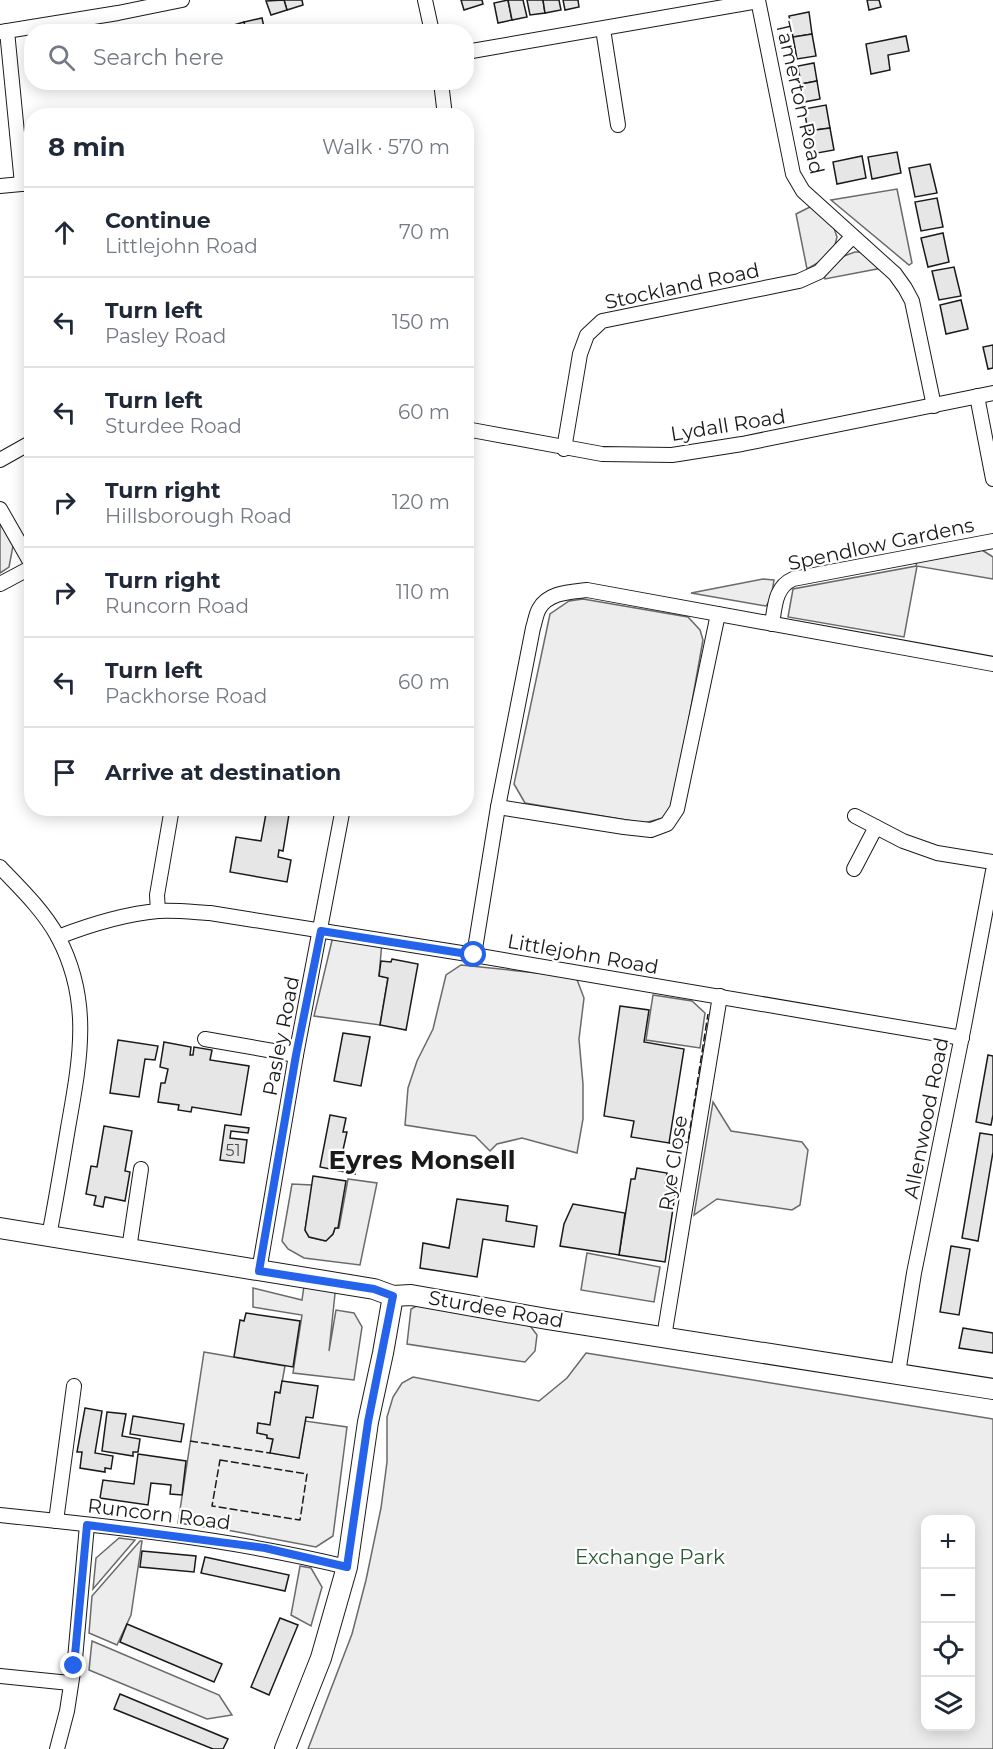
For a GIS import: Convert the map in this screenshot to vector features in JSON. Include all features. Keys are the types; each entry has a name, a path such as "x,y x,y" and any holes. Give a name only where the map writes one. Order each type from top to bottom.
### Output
{"street":[{"path":"51,24 182,0"},
{"path":"425,0 430,24"},
{"name":"Tamerton Road","path":"474,51 603,28 686,7 758,0 793,174 803,191 894,274 905,288 912,301 934,406"},
{"path":"603,28 618,125"},
{"path":"24,29 3,32 24,164"},
{"path":"442,90 444,108"},
{"path":"0,186 24,183"},
{"name":"Stockland Road","path":"564,449 580,354 588,335 602,321 799,281 819,272 852,237"},
{"name":"Lydall Road","path":"474,431 564,449 602,454 672,455 742,444 993,393"},
{"path":"977,396 993,479"},
{"path":"0,460 24,446"},
{"path":"0,508 24,552"},
{"name":"Spendlow Gardens","path":"772,624 780,589 793,579 993,541"},
{"path":"0,585 24,571"},
{"path":"474,955 498,807 533,628 539,608 551,597 565,592 588,590 993,664"},
{"path":"498,807 651,830 667,824 677,810 718,614"},
{"path":"158,911 157,895 171,816"},
{"name":"Pasley Road","path":"259,1271 296,1055 342,816"},
{"path":"855,816 903,841 938,853 993,862"},
{"path":"854,869 876,827"},
{"path":"0,867 45,917 58,937 79,996 82,1020 78,1075 49,1236"},
{"name":"Allenwood Road","path":"898,1373 914,1273 993,872"},
{"name":"Littlejohn Road","path":"58,937 113,919 158,911 210,913 474,955 962,1038"},
{"name":"Rye Close","path":"664,1337 720,996"},
{"path":"205,1039 296,1055"},
{"path":"129,1249 141,1169"},
{"name":"Sturdee Road","path":"0,1228 374,1289 393,1296 411,1295 993,1389"},
{"path":"285,1749 321,1658 347,1567 368,1422 393,1296"},
{"path":"56,1521 74,1386"},
{"name":"Runcorn Road","path":"0,1515 265,1548 347,1567"},
{"path":"57,1749 67,1711 78,1634 87,1525"},
{"path":"0,1676 70,1683"}],"shaded area":[{"path":"897,189 912,263 909,265 831,200"},
{"path":"812,206 833,225 837,237 834,249 823,260 807,269 796,214"},
{"path":"862,252 882,268 825,279 824,275 844,256"},
{"path":"0,523 13,546 9,567 0,573"},
{"path":"982,550 993,557 993,579 917,566 904,637 788,617 793,589 916,566 917,561"},
{"path":"763,579 774,580 771,599 766,606 691,593"},
{"path":"583,599 688,617 700,630 703,640 673,808 663,818 644,823 525,803 514,784 550,614 569,601"},
{"path":"334,932 382,942 379,976 388,978 380,1025 314,1016"},
{"path":"461,965 576,977 584,998 579,1039 583,1119 577,1153 522,1138 497,1144 490,1151 475,1136 405,1125 408,1088 417,1061 433,1029 446,975"},
{"path":"653,995 692,1001 705,1013 700,1048 646,1040"},
{"path":"713,1102 731,1131 802,1142 808,1150 800,1205 792,1210 717,1199 694,1215"},
{"path":"348,1179 377,1183 360,1265 304,1258 288,1249 282,1241 292,1184 312,1185 305,1230 309,1237 325,1241 333,1234 335,1228 339,1228"},
{"path":"587,1253 660,1267 654,1302 581,1290"},
{"path":"305,1279 336,1284 329,1351 336,1310 354,1313 362,1327 354,1380 293,1373 302,1315 253,1307 253,1288 302,1300"},
{"path":"420,1304 528,1323 537,1335 535,1351 525,1362 407,1344 411,1309"},
{"path":"204,1352 285,1366 280,1393 276,1392 270,1425 258,1423 257,1433 273,1439 271,1453 299,1458 305,1421 347,1427 333,1536 316,1547 178,1523"},
{"name":"Exchange Park","path":"586,1353 993,1419 993,1749 308,1749 352,1634 366,1580 381,1508 387,1462 387,1417 393,1397 402,1383 413,1377 539,1401 567,1378"},
{"path":"119,1538 135,1540 93,1589 96,1558"},
{"path":"142,1541 131,1615 117,1645 89,1633 92,1596"},
{"path":"300,1566 311,1568 322,1587 311,1626 291,1615"},
{"path":"92,1641 219,1695 232,1715 207,1719 89,1670"}],"building":[{"path":"284,0 302,0 303,5 287,10"},
{"path":"284,0 287,10 271,15 266,1"},
{"path":"461,0 482,0 483,4 464,10"},
{"path":"508,0 512,20 498,23 494,3"},
{"path":"508,0 523,0 527,17 512,20"},
{"path":"527,0 543,0 545,13 530,15"},
{"path":"543,0 559,0 561,10 545,13"},
{"path":"563,0 578,0 579,7 565,10"},
{"path":"867,0 879,0 881,7 869,10"},
{"path":"809,12 812,34 793,37 789,16"},
{"path":"262,18 263,24 244,24 244,22"},
{"path":"812,34 816,56 797,59 793,37"},
{"path":"906,36 909,51 888,55 890,70 871,74 866,44"},
{"path":"814,63 817,81 801,84 798,66"},
{"path":"817,81 820,99 804,102 801,84"},
{"path":"826,105 830,128 808,131 804,109"},
{"path":"830,128 834,150 812,154 808,131"},
{"path":"897,152 901,173 872,179 868,157"},
{"path":"862,156 866,178 837,184 833,162"},
{"path":"930,164 937,193 915,197 909,168"},
{"path":"937,198 943,227 921,231 915,202"},
{"path":"943,233 949,262 928,267 921,238"},
{"path":"954,267 961,296 939,300 932,271"},
{"path":"961,300 968,329 946,334 940,305"},
{"path":"993,345 993,368 988,369 983,347"},
{"path":"266,816 289,816 283,851 279,850 278,857 291,860 287,882 230,872 236,837 261,841"},
{"path":"392,959 418,964 406,1030 380,1025 388,978 379,976 381,961 391,962"},
{"path":"620,1006 649,1010 644,1042 684,1049 669,1143 631,1137 634,1121 604,1116"},
{"path":"343,1033 370,1037 361,1086 334,1081"},
{"path":"118,1040 158,1046 155,1060 145,1059 139,1097 110,1093"},
{"path":"164,1042 191,1047 190,1055 193,1055 194,1047 212,1050 210,1060 249,1066 241,1115 192,1107 191,1112 178,1110 179,1105 158,1102 161,1083 165,1083 168,1069 160,1067"},
{"path":"988,1055 993,1056 991,1125 976,1122"},
{"path":"330,1115 346,1118 343,1132 347,1132 341,1159 357,1162 355,1174 320,1167"},
{"path":"225,1125 249,1128 248,1133 231,1131 230,1138 247,1140 244,1163 220,1160"},
{"path":"104,1126 132,1131 125,1171 130,1172 125,1201 105,1197 103,1207 94,1205 96,1196 86,1194 91,1166 97,1167"},
{"path":"980,1133 993,1135 993,1152 978,1241 962,1238"},
{"path":"637,1168 667,1173 665,1186 676,1188 665,1262 619,1255 631,1179 635,1179"},
{"path":"313,1176 346,1181 338,1228 335,1228 326,1241 309,1237 305,1230"},
{"path":"457,1199 508,1206 506,1221 537,1226 534,1247 483,1239 477,1277 420,1268 423,1243 449,1248"},
{"path":"573,1204 625,1213 619,1255 560,1246 564,1224"},
{"path":"951,1246 970,1249 959,1315 940,1312"},
{"path":"246,1313 300,1321 293,1367 234,1357 240,1320 244,1321"},
{"path":"963,1328 993,1333 993,1353 959,1348"},
{"path":"282,1381 318,1386 313,1418 306,1417 299,1458 270,1453 273,1439 257,1433 258,1423 270,1425 275,1392 280,1393"},
{"path":"85,1408 102,1411 95,1453 113,1456 111,1469 105,1468 105,1472 80,1468 82,1452 77,1452"},
{"path":"107,1412 126,1414 122,1436 140,1439 138,1452 133,1452 133,1456 102,1451"},
{"path":"133,1416 184,1424 181,1442 130,1434"},
{"path":"138,1454 186,1461 182,1495 170,1494 171,1485 151,1483 148,1505 100,1498 103,1480 134,1484"},
{"path":"142,1551 196,1556 194,1572 140,1567"},
{"path":"205,1557 289,1575 285,1591 201,1573"},
{"path":"280,1618 298,1625 269,1695 251,1687"},
{"path":"127,1624 222,1664 214,1682 120,1642"},
{"path":"120,1694 228,1739 223,1749 213,1749 114,1709"}],"fence":[{"path":"669,1143 688,1142 708,1014"},
{"path":"190,1441 270,1453"},
{"path":"220,1460 307,1474 300,1520 212,1506 220,1460"}],"district":[{"name":"Eyres Monsell","path":"422,1160"}],"route":[{"path":"74,1666 87,1525 265,1548 347,1567 368,1422 393,1296 374,1289 259,1271 296,1055 321,931 474,955"}]}
